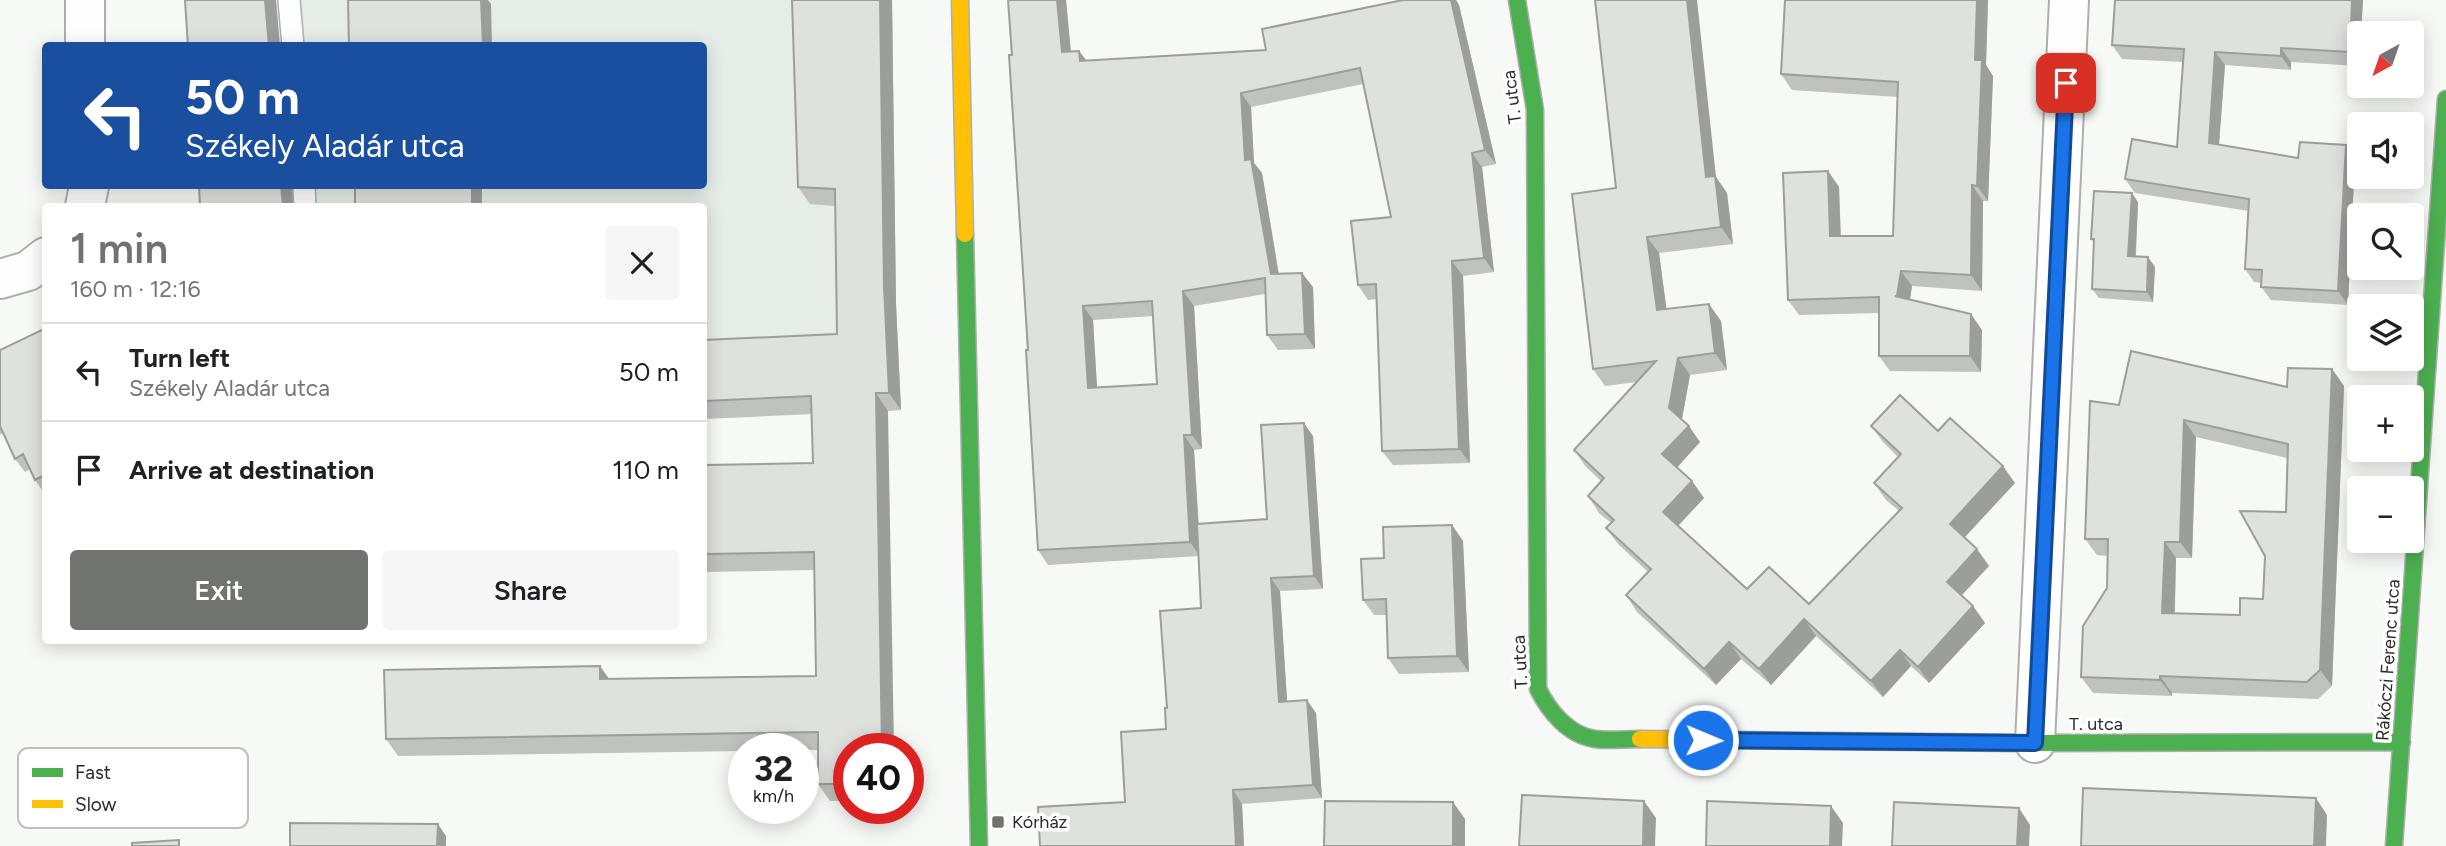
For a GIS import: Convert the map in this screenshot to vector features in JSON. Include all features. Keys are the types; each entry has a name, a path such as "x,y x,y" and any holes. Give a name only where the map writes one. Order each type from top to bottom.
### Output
{"street":[{"path":"85,0 85,42"},
{"path":"960,0 979,846"},
{"name":"T. utca","path":"1517,0 1535,110 1538,689 1545,705 1556,718 1573,732 1593,739 2035,743 2402,742"},
{"path":"2035,743 2069,0"},
{"name":"Rákóczi Ferenc utca","path":"2394,846 2446,99"},
{"path":"0,279 28,271 42,260"}],"lane":[{"path":"289,0 293,42"}],"shaded area":[{"path":"194,0 892,0 896,304 901,410 707,419 707,203 210,203 209,189 707,189 707,42 197,42"}],"building":[{"path":"185,0 265,0 269,42 188,42"},
{"path":"348,0 481,0 483,42 349,42"},
{"path":"792,0 880,0 884,286 889,393 876,393 882,733 833,733 833,784 819,784 818,732 386,739 384,670 600,666 600,679 816,676 814,552 707,554 707,465 813,463 811,396 707,401 707,340 837,334 835,189 798,187"},
{"path":"1008,0 1057,0 1062,52 1079,51 1080,61 1266,50 1262,29 1403,0 1451,0 1485,150 1472,153 1484,258 1452,261 1459,449 1382,451 1376,284 1358,285 1351,221 1391,217 1360,68 1241,93 1245,160 1251,159 1271,274 1302,273 1305,334 1267,335 1265,278 1183,291 1192,435 1184,435 1190,542 1038,550 1009,55 1012,55","holes":["1152,301 1157,384 1088,388 1083,306"]},
{"path":"1595,0 1687,0 1706,177 1715,176 1721,227 1647,237 1657,310 1709,304 1715,353 1678,358 1669,408 1689,426 1662,454 1692,481 1663,512 1747,589 1769,567 1809,604 1902,508 1874,483 1901,454 1871,426 1900,395 1938,431 1950,418 2003,466 1950,524 1977,549 1947,582 1973,606 1918,667 1900,650 1871,681 1804,619 1759,669 1729,642 1704,669 1626,595 1651,569 1606,528 1614,520 1588,496 1604,478 1574,450 1656,361 1593,369 1572,194 1616,188"},
{"path":"1785,0 1977,0 1975,60 1982,60 1977,186 1972,185 1971,275 1901,271 1895,296 1971,314 1970,356 1879,356 1879,297 1788,300 1783,173 1828,171 1830,236 1893,236 1898,82 1781,74"},
{"path":"2115,0 2352,0 2351,21 2347,21 2347,52 2281,48 2281,56 2215,52 2209,143 2298,158 2300,142 2346,145 2338,291 2261,287 2262,270 2245,269 2249,199 2125,179 2132,139 2177,147 2184,49 2112,45"},
{"path":"199,189 281,189 283,203 200,203"},
{"path":"355,189 472,189 472,203 355,203"},
{"path":"2094,191 2132,193 2128,256 2148,257 2147,292 2092,289"},
{"path":"42,330 42,476 35,480 23,454 15,459 0,426 0,350"},
{"path":"2131,351 2287,387 2288,368 2332,369 2320,670 2307,682 2160,676 2160,680 2081,677 2083,626 2107,588 2108,539 2085,539 2090,401 2119,405","holes":["2184,420 2288,444 2286,512 2240,511 2265,556 2263,599 2240,598 2240,615 2162,613 2165,542 2180,542"]},
{"path":"1304,423 1314,576 1271,578 1279,702 1307,700 1313,785 1233,790 1236,846 1040,846 1038,807 1125,802 1121,732 1166,729 1160,611 1201,608 1197,524 1267,519 1261,425"},
{"path":"1452,525 1457,656 1388,658 1386,599 1363,600 1361,559 1384,558 1383,527"},
{"path":"2083,788 2316,798 2314,846 2081,846"},
{"path":"1522,795 1644,801 1643,846 1519,846"},
{"path":"1325,801 1453,802 1453,846 1324,846"},
{"path":"1707,801 1831,806 1830,846 1706,846"},
{"path":"1894,802 2019,808 2017,846 1892,846"},
{"path":"290,823 438,824 437,846 290,846"},
{"path":"179,840 179,846 132,846 132,843"}],"traffic: fast":[{"path":"1517,0 1535,110 1538,689 1560,721 1576,733 1600,740 1640,739"},
{"path":"2394,846 2446,99"},
{"path":"965,234 979,846"},
{"path":"2021,743 2402,742"}],"traffic: slow":[{"path":"960,0 965,234"},
{"path":"1640,739 2021,743"}],"place":[{"name":"Kórház","path":"998,822"}],"route":[{"path":"1703,740 2035,743 2066,83"}]}
